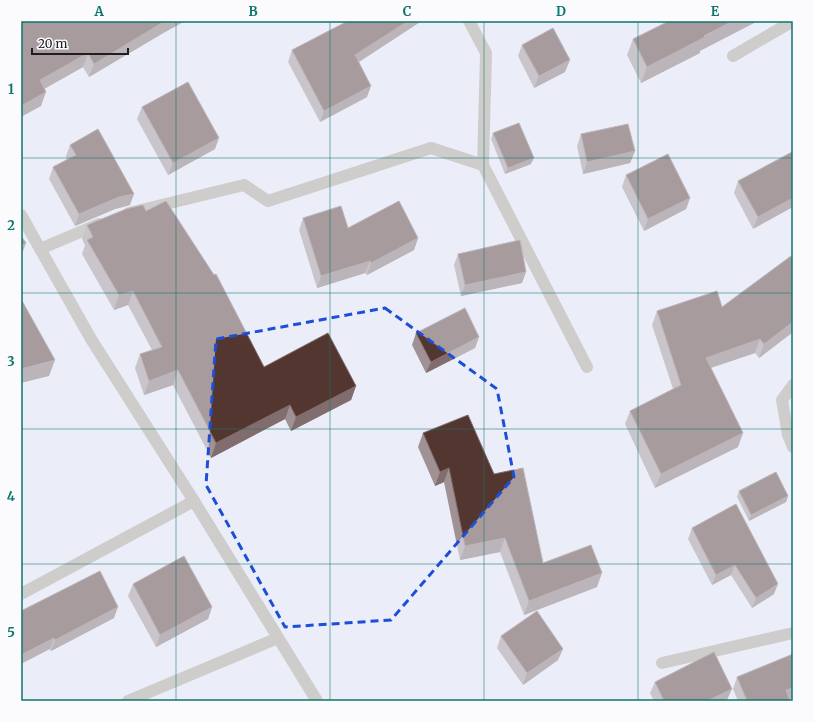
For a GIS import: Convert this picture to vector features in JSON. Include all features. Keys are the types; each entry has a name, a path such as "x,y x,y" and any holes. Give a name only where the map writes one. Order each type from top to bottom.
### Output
{"street":[{"path":"469,21 486,53 483,165 587,368"},
{"path":"733,56 793,21"},
{"path":"40,249 115,217 244,185 268,201 431,148 483,165"},
{"path":"21,215 91,339 194,501 317,701"},
{"path":"793,385 782,400 788,434 793,446"},
{"path":"21,594 194,501"},
{"path":"662,663 793,633"},
{"path":"128,701 278,638"}],"highlighted area":[{"path":"385,308 497,389 514,477 391,620 285,627 206,485 216,339"}],"building":[{"path":"21,21 165,21 94,64 88,53 40,80 46,92 21,106"},
{"path":"348,21 408,21 355,55 371,86 324,111 292,50"},
{"path":"669,21 733,21 647,67 633,39"},
{"path":"553,28 570,60 539,76 522,45"},
{"path":"188,82 219,138 173,163 142,107"},
{"path":"519,123 534,158 508,168 493,133"},
{"path":"628,124 635,151 587,162 581,134"},
{"path":"98,129 134,194 119,197 79,214 53,167 76,155 70,145"},
{"path":"792,152 793,198 758,217 738,181"},
{"path":"668,154 690,198 648,219 626,175"},
{"path":"166,201 214,275 216,274 264,367 328,333 356,386 296,417 290,405 216,443 178,370 149,381 140,354 162,347 133,291 119,295 87,240 93,237 87,225 126,209 143,205 146,211"},
{"path":"399,201 418,238 371,263 370,261 321,276 303,218 341,206 348,228"},
{"path":"21,236 26,243 21,246"},
{"path":"520,240 526,272 465,285 458,254"},
{"path":"791,256 793,259 793,322 764,344 760,339 706,358 743,433 661,474 630,411 681,385 657,311 717,291 722,307"},
{"path":"21,299 55,360 21,369"},
{"path":"465,308 479,337 431,362 416,333"},
{"path":"468,415 494,474 523,468 543,563 591,545 602,573 529,601 505,538 465,546 449,468 440,472 423,433"},
{"path":"776,472 788,496 751,515 739,491"},
{"path":"736,504 778,584 756,598 735,565 716,575 692,528"},
{"path":"184,556 212,607 160,635 133,584"},
{"path":"100,571 118,607 55,640 54,638 21,655 21,611"},
{"path":"537,611 563,649 527,673 501,636"},
{"path":"714,652 732,689 707,701 664,701 655,682"},
{"path":"793,654 793,688 786,690 790,701 747,701 737,677"}]}
